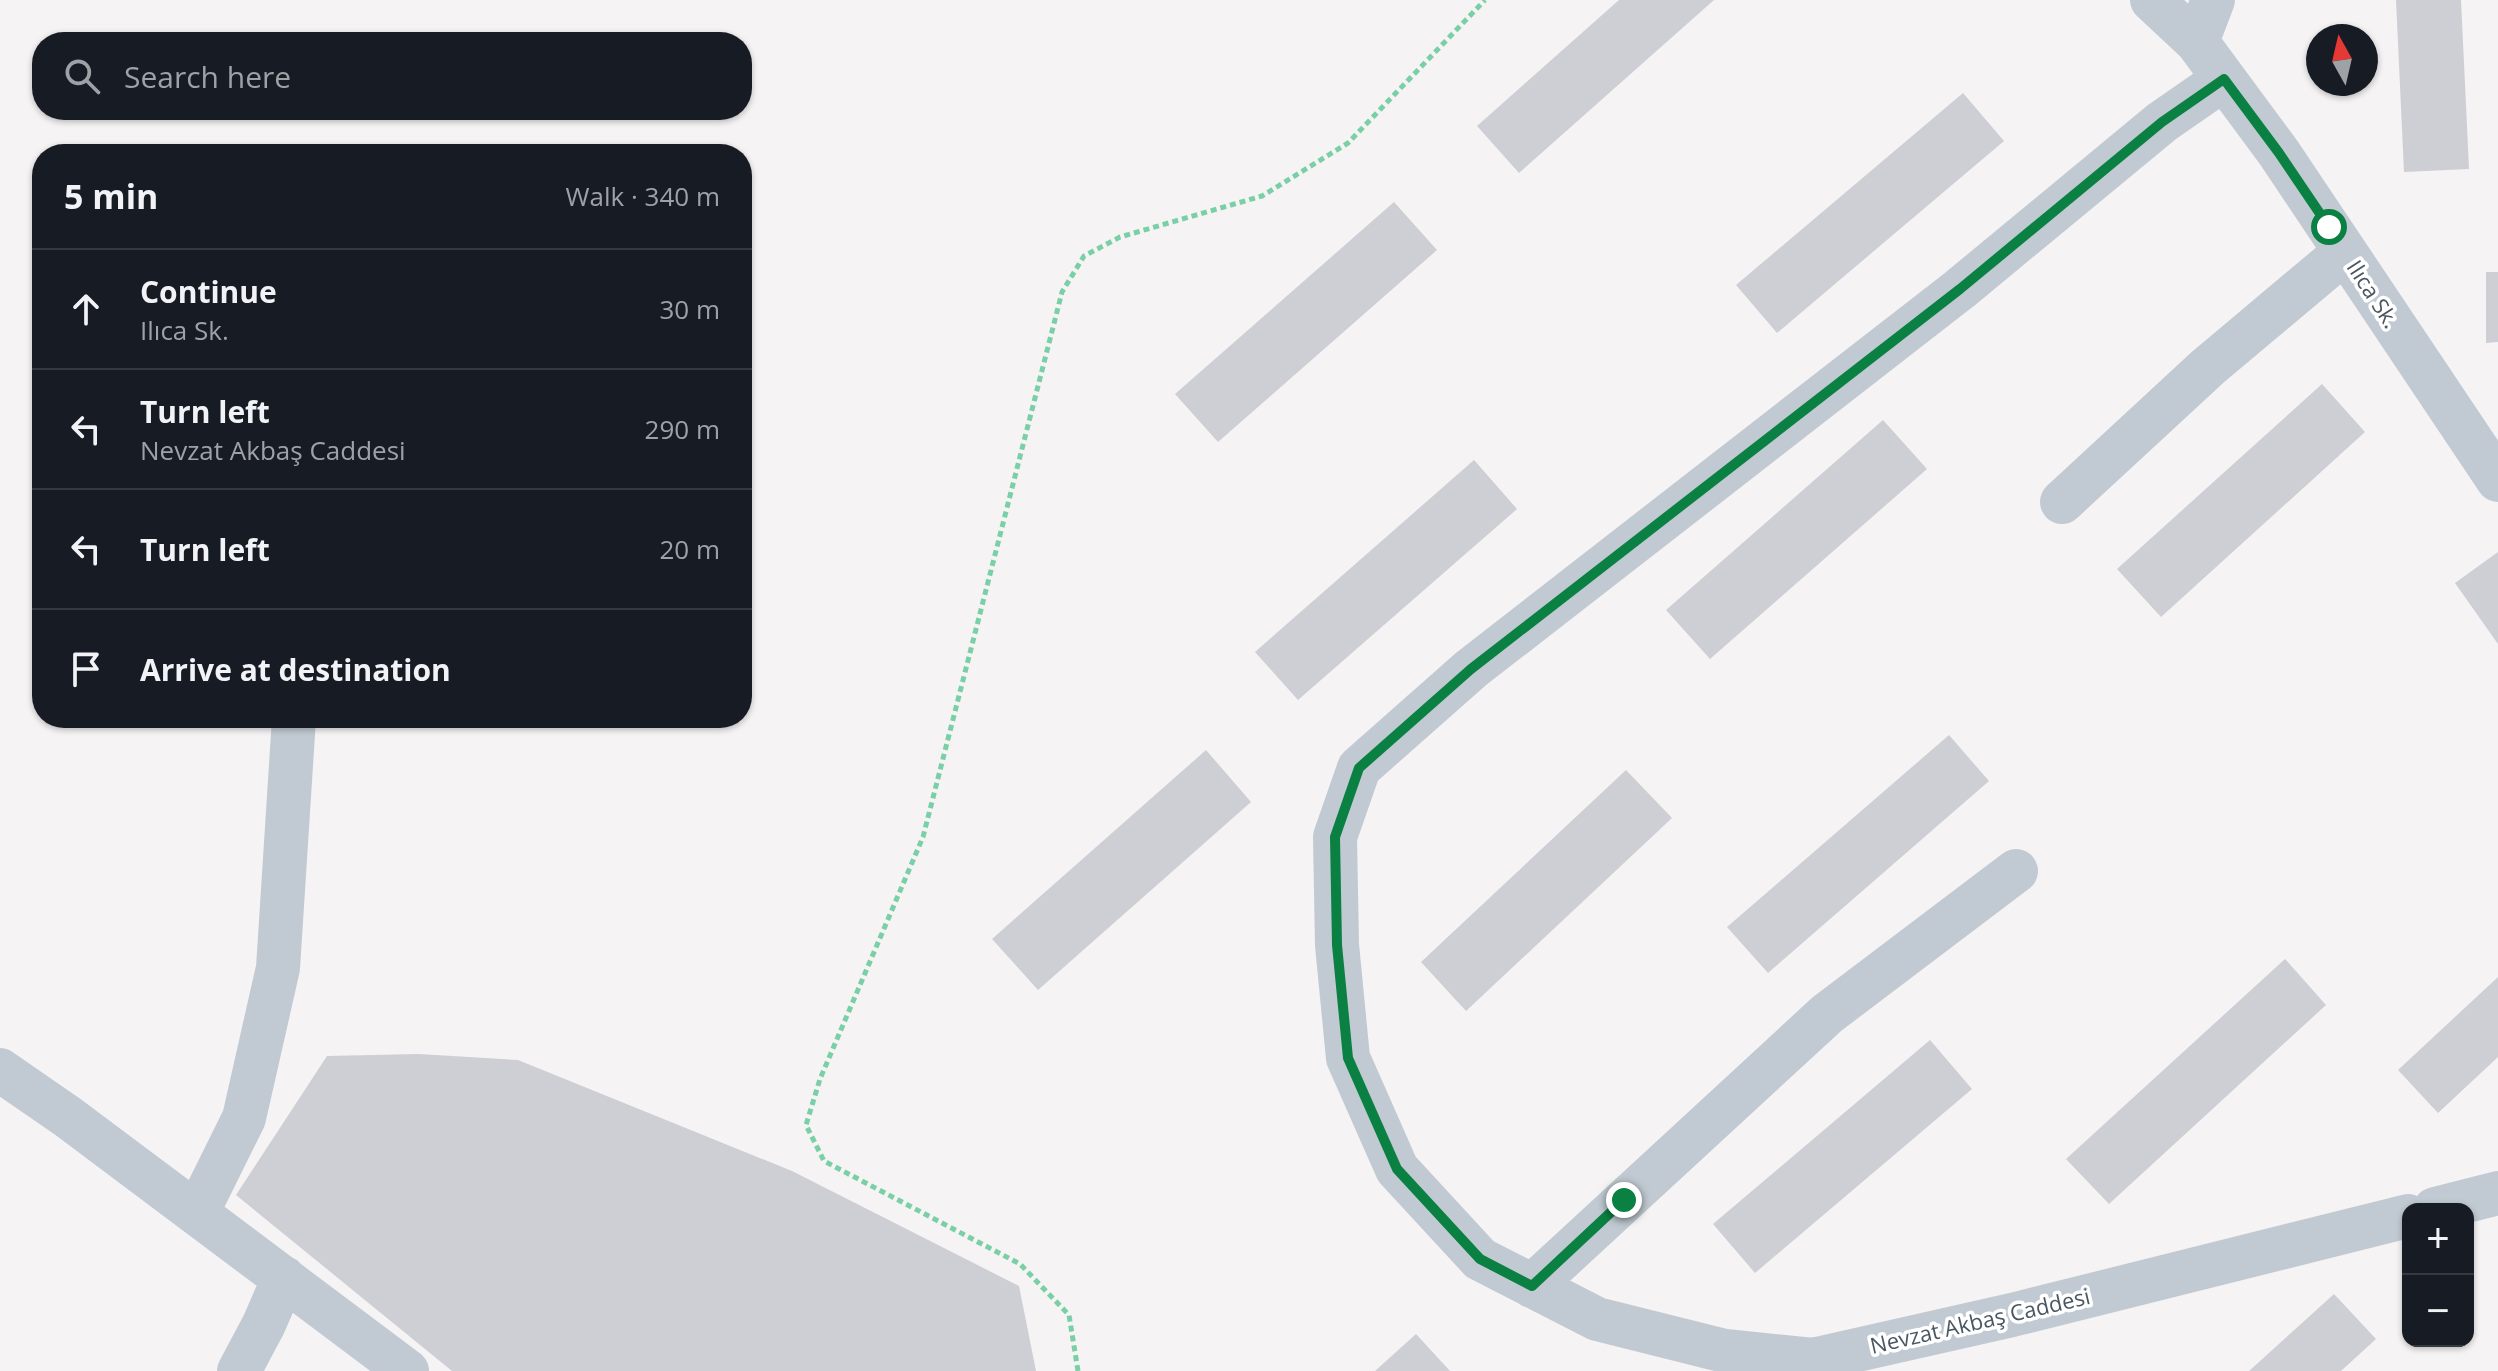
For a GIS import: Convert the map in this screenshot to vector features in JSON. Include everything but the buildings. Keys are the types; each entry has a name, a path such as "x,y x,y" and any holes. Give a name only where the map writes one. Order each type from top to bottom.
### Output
{"street":[{"name":"Ilıca Sk.","path":"2152,0 2197,42 2279,153 2498,480"},
{"path":"2197,42 2213,0"},
{"name":"Nevzat Akbaş Caddesi","path":"2224,79 2162,122 1960,289 1471,669 1359,768 1335,837 1337,945 1348,1058 1397,1169 1480,1259 1597,1319 1725,1351 1813,1360 2012,1315 2402,1218"},
{"path":"2062,502 2208,367 2345,252"},
{"path":"197,1213 244,1118 278,968 293,728"},
{"path":"1532,1286 1827,1014 2016,871"},
{"path":"0,1070 407,1371"},
{"path":"2459,1203 2498,1193"},
{"path":"239,1371 284,1278"}],"path":[{"path":"1078,1371 1069,1315 1020,1264 824,1161 806,1125 820,1079 923,837 1062,292 1084,256 1120,237 1262,196 1348,143 1485,0"}],"route":[{"path":"1624,1200 1532,1286 1480,1259 1397,1169 1348,1058 1337,945 1335,837 1359,768 1471,669 1960,289 2162,122 2224,79 2329,227"}]}
